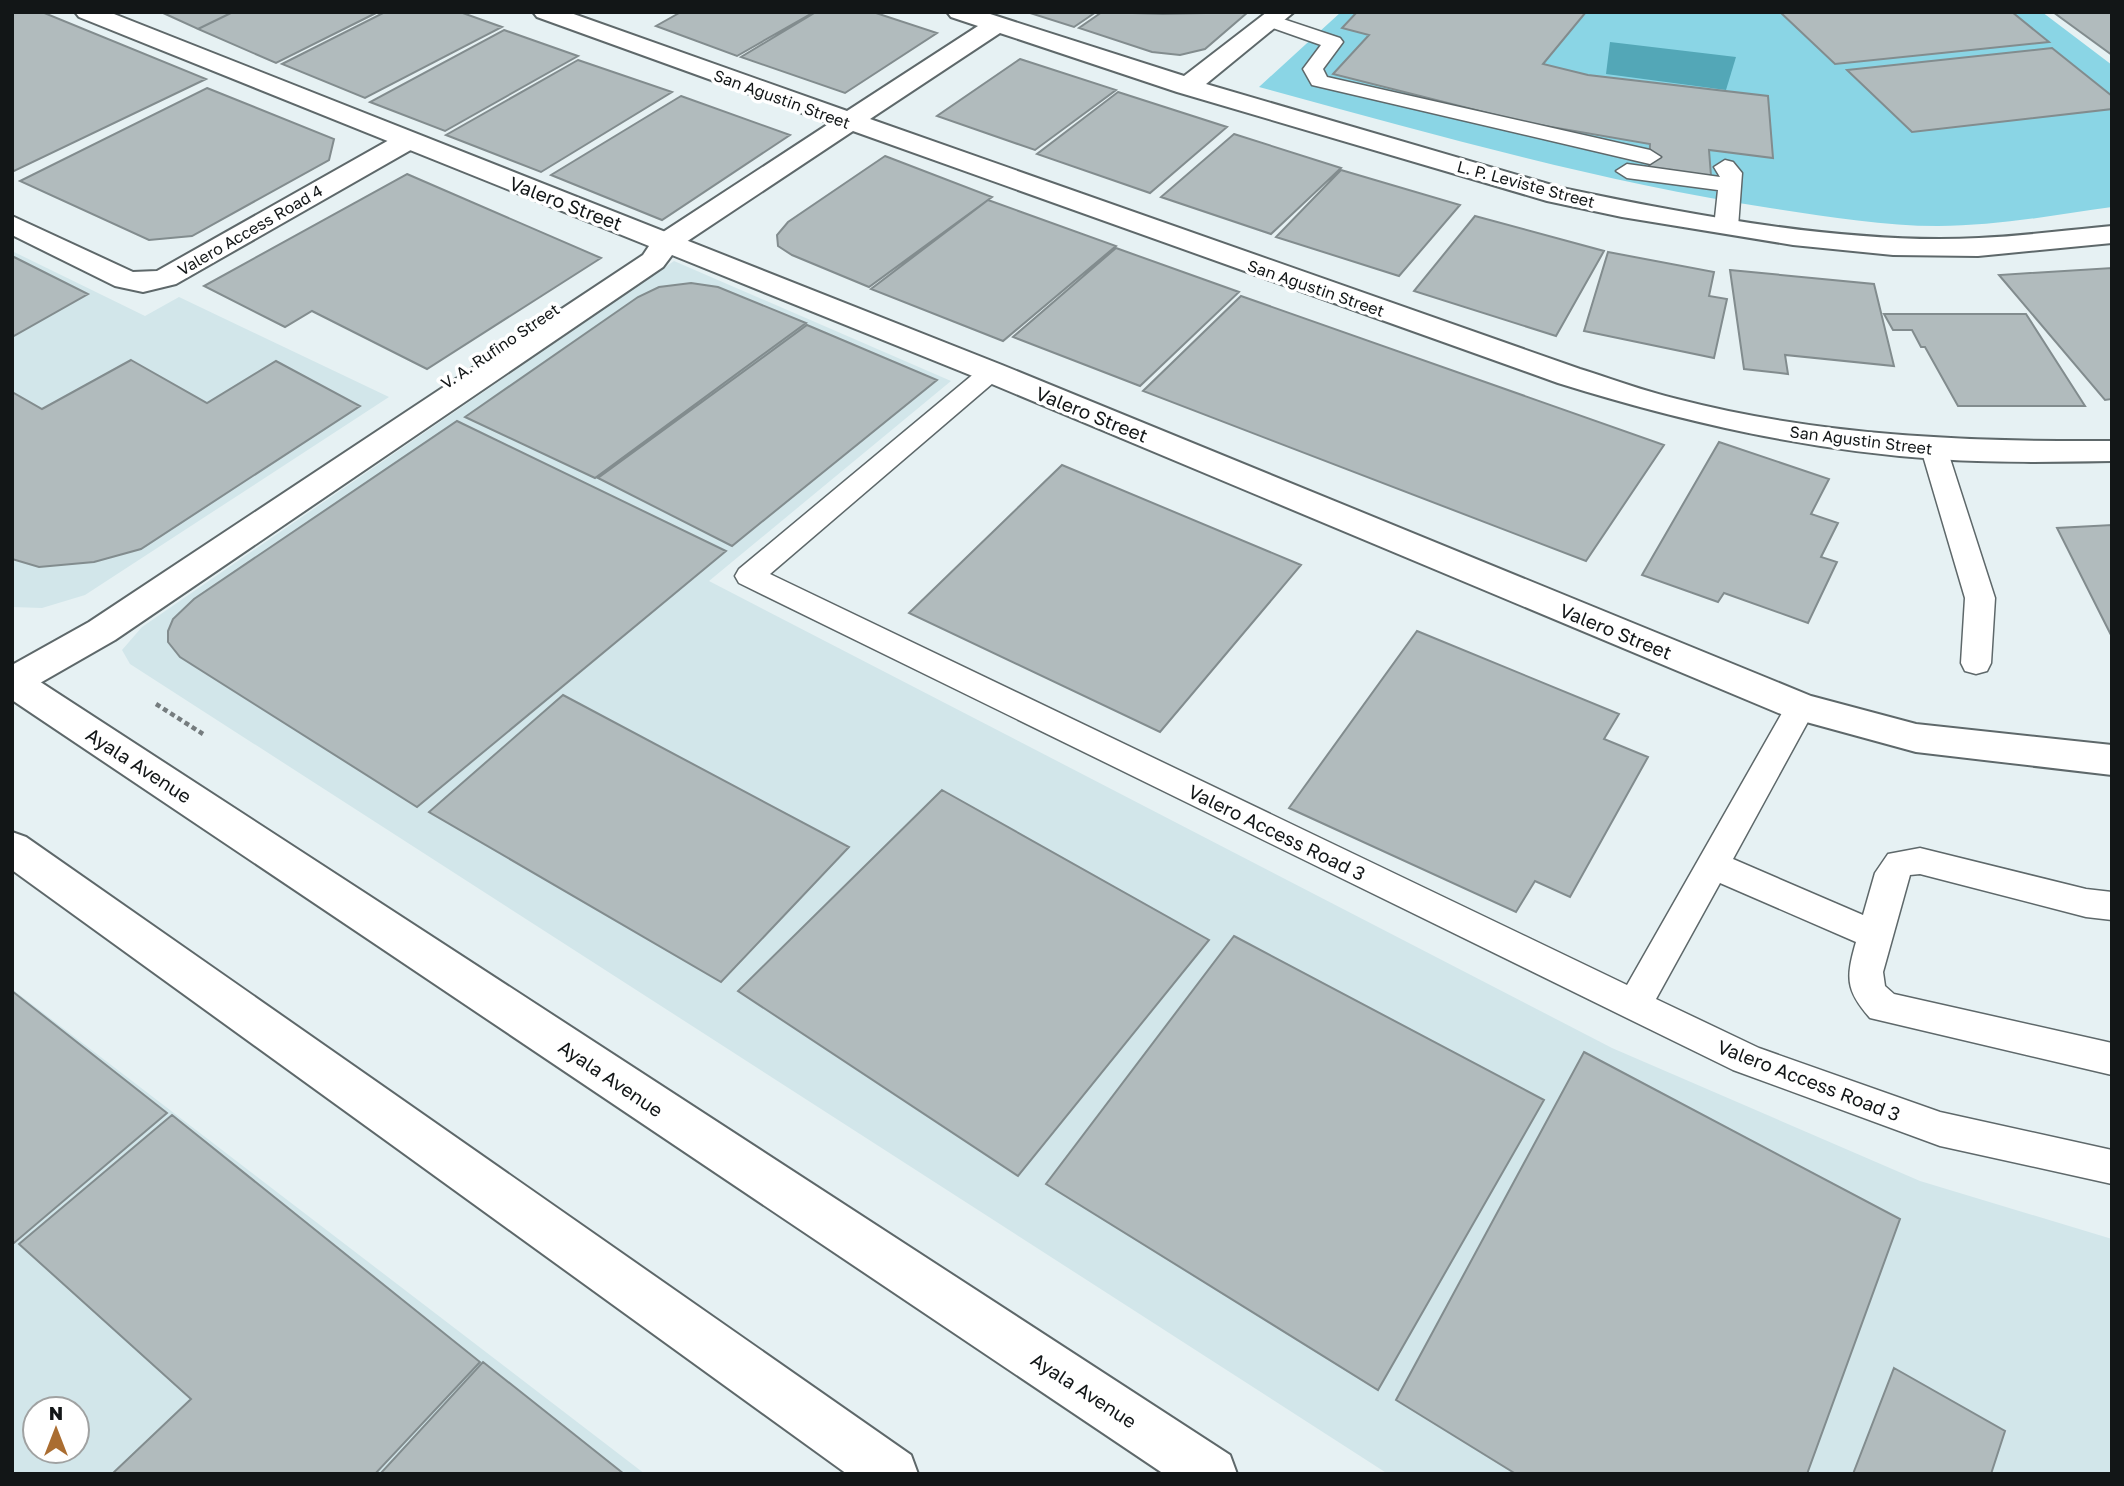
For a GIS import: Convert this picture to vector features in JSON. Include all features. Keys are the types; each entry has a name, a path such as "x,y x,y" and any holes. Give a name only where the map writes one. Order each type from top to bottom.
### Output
{"street":[{"name":"Valero Street","path":"87,12 991,372 1801,707 1916,738 2039,754 2112,760"},
{"name":"San Agustin Street","path":"545,12 847,122 1556,372 1659,404 1785,431 1934,449 1992,452 2112,451"},
{"name":"L. P. Leviste Street","path":"959,12 1186,87 1557,195 1622,209 1726,227 1894,246 1978,247 2112,234"},
{"path":"1186,87 1277,17"},
{"name":"V. A. Rufino Street","path":"12,682 87,624 517,334 636,255 667,242 997,24"},
{"name":"Valero Access Road 4","path":"12,224 125,280 143,284 166,278 407,141"},
{"name":"Ayala Avenue","path":"12,682 1211,1474"},
{"path":"12,848 892,1474"}],"lane":[{"path":"1277,17 1333,42 1313,69 1318,81 1730,185"},
{"path":"1622,209 1636,161"},
{"path":"1709,164 1728,168 1731,173 1726,227"},
{"name":"Valero Access Road 3","path":"991,372 748,576 1746,1059 1940,1129 2112,1167"},
{"path":"1934,449 1980,597 1976,663"},
{"path":"1634,1006 1801,707"},
{"path":"2112,906 1920,861 1900,863 1892,873 1865,972 1869,992 1883,1007 2112,1059"},
{"path":"1712,865 1875,936"}],"path":[{"path":"156,704 203,734"}],"shaded area":[{"path":"1341,12 2042,12 2112,65 2112,207 1960,226 1896,224 1833,217 1705,197 1576,170 1259,87"},
{"path":"1610,42 1736,57 1726,90 1606,74"},
{"path":"12,251 145,316 179,297 389,397 85,595 42,608 12,607"},
{"path":"674,261 951,381 709,581 1612,1048 1920,1181 2112,1239 2112,1474 1388,1474 130,664 122,650 142,627"},
{"path":"12,989 645,1474 12,1474"}],"building":[{"path":"12,12 42,12 206,79 12,172"},
{"path":"161,12 233,12 198,29"},
{"path":"233,12 378,12 276,63 198,29"},
{"path":"385,12 460,12 502,27 365,98 282,64"},
{"path":"681,12 814,12 737,56 656,26"},
{"path":"816,12 873,12 937,33 845,93 741,57"},
{"path":"1027,12 1096,12 1074,27"},
{"path":"1102,12 1248,12 1205,49 1180,55 1152,52 1079,28"},
{"path":"1357,12 1586,12 1543,64 1588,75 1768,96 1773,158 1709,150 1711,176 1649,169 1650,144 1523,122 1333,74 1369,35 1342,28"},
{"path":"1780,12 2012,12 2049,42 1835,64"},
{"path":"2053,12 2112,12 2112,55"},
{"path":"504,30 578,56 445,131 370,102"},
{"path":"2052,48 2112,96 2112,109 1912,132 1847,70"},
{"path":"1020,59 1116,90 1035,150 937,116"},
{"path":"578,60 672,92 541,172 446,135"},
{"path":"207,88 334,139 329,160 192,236 149,240 20,181"},
{"path":"1118,92 1227,127 1150,193 1037,154"},
{"path":"681,96 790,135 662,220 551,175"},
{"path":"1234,134 1341,168 1271,234 1161,197"},
{"path":"885,156 992,197 869,287 792,255 778,246 777,235 788,222"},
{"path":"1341,170 1460,205 1399,276 1276,237"},
{"path":"407,174 601,258 427,369 312,311 285,327 204,286"},
{"path":"988,200 1116,246 1003,341 871,289"},
{"path":"1475,216 1604,251 1556,336 1414,291"},
{"path":"1116,248 1239,292 1140,386 1013,337"},
{"path":"1608,252 1714,272 1709,296 1727,299 1714,358 1584,331"},
{"path":"12,256 88,294 12,337"},
{"path":"2112,268 2112,399 2105,400 1999,275"},
{"path":"1730,270 1874,284 1894,366 1785,355 1788,374 1744,369"},
{"path":"691,283 718,287 806,323 595,478 465,417 638,297 659,287"},
{"path":"1241,296 1664,445 1586,561 1143,391"},
{"path":"1884,314 2026,314 2085,406 1958,406 1925,347 1921,347 1912,330 1893,330"},
{"path":"807,325 937,380 732,546 598,478"},
{"path":"131,360 207,403 276,361 360,406 141,549 94,562 39,567 12,559 12,392 42,409"},
{"path":"457,421 726,551 417,807 180,657 168,642 168,631 173,619 194,599"},
{"path":"1719,442 1829,479 1811,514 1838,523 1821,557 1837,562 1808,623 1724,593 1718,602 1642,575"},
{"path":"1062,465 1301,565 1160,732 909,613"},
{"path":"2112,525 2112,637 2057,528"},
{"path":"1417,631 1619,714 1604,739 1648,757 1570,897 1535,881 1516,912 1289,808"},
{"path":"563,695 849,847 721,982 429,812"},
{"path":"942,790 1209,940 1018,1176 738,991"},
{"path":"1234,936 1544,1100 1378,1390 1046,1184"},
{"path":"12,991 167,1113 14,1243 12,1241"},
{"path":"1584,1052 1900,1219 1807,1474 1516,1474 1396,1400"},
{"path":"172,1115 480,1362 375,1474 112,1474 191,1399 19,1244"},
{"path":"483,1362 570,1431 624,1474 380,1474"},
{"path":"1894,1368 2005,1431 1991,1474 1853,1474"}]}
